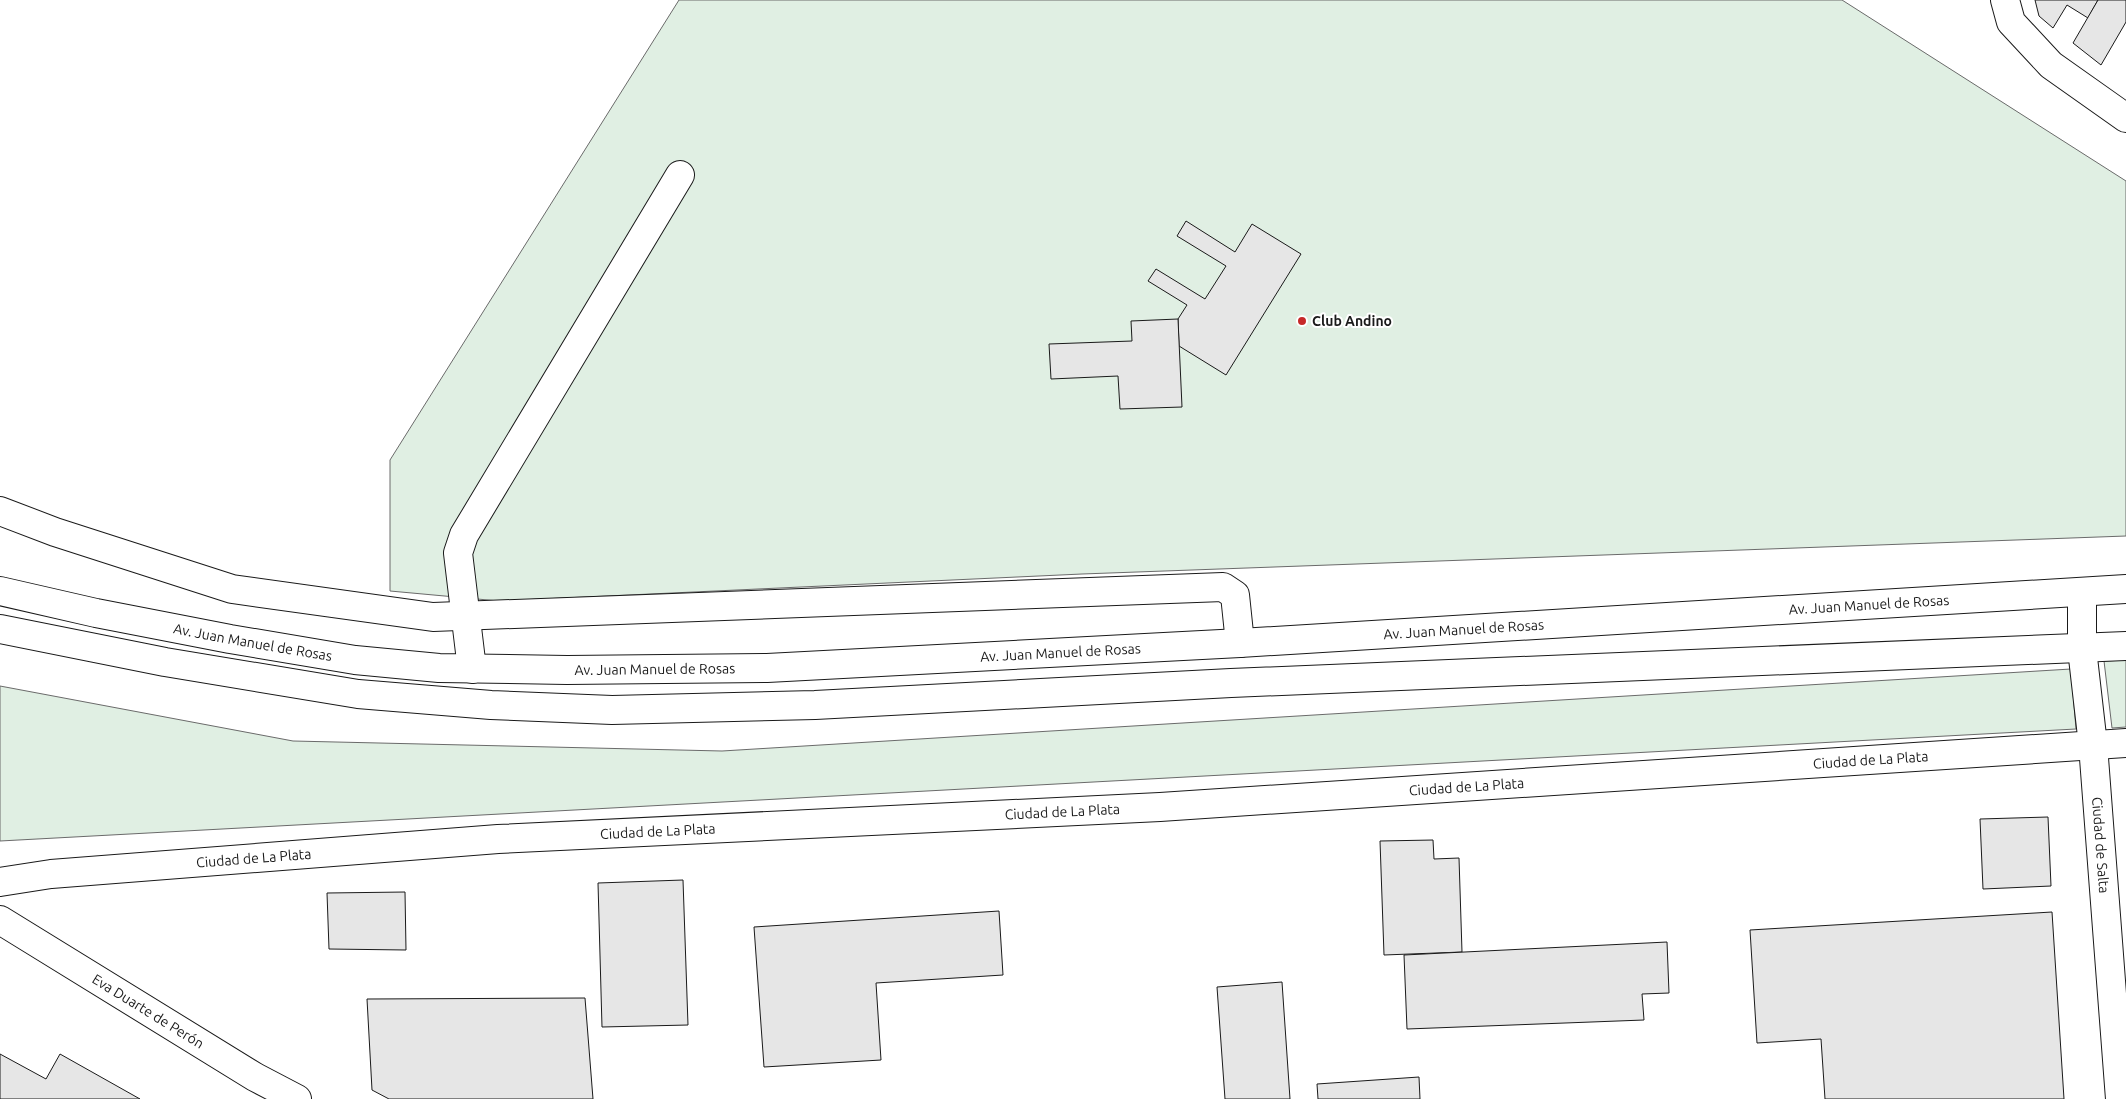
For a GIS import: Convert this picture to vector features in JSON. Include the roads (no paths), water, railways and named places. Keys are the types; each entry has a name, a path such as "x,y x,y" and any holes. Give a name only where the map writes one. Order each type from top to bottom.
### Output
{"street":[{"path":"2008,11 2051,65 2126,118"},
{"path":"472,669 458,553 464,535 680,176"},
{"path":"0,511 55,532 232,589 433,617 1223,587 1235,595 1240,643"},
{"name":"Av. Juan Manuel de Rosas","path":"0,590 96,613 230,640 355,660 439,668 567,670 767,668 1240,643 2126,589"},
{"name":"Ciudad de Salta","path":"2082,592 2082,649 2093,745 2120,1099"},
{"path":"0,629 165,662 358,694 491,705 612,710 815,705 1231,683 2126,646"},
{"name":"Ciudad de La Plata","path":"0,882 61,873 498,839 1160,807 2126,743"},
{"name":"Eva Duarte de Perón","path":"0,920 254,1077 297,1099"}],"place":[{"name":"Club Andino","path":"1302,321"}]}
